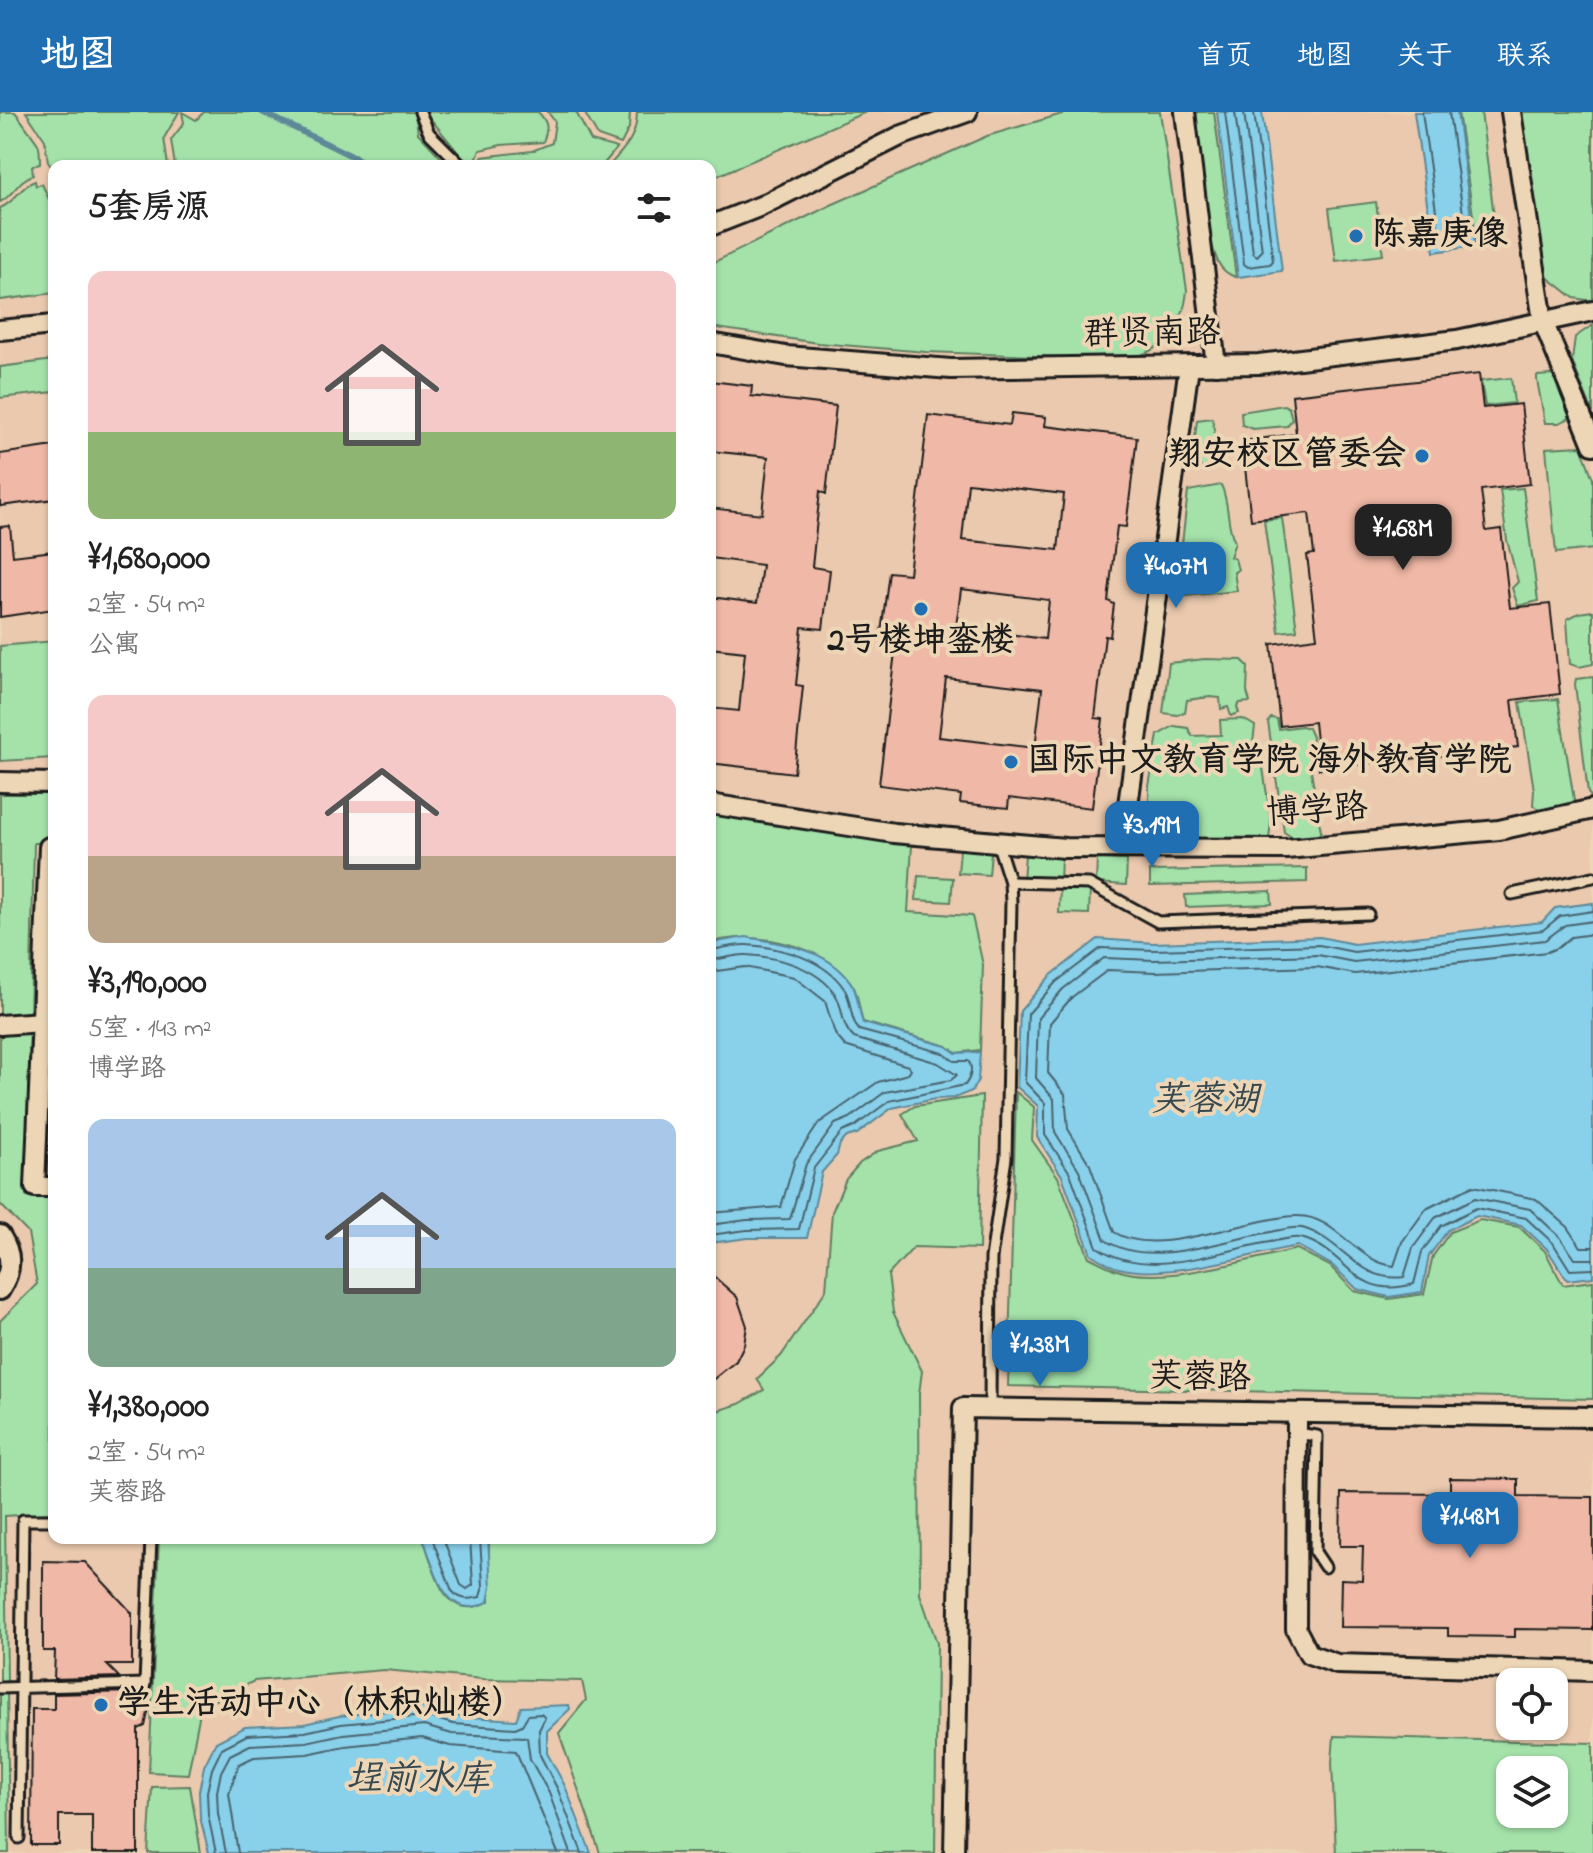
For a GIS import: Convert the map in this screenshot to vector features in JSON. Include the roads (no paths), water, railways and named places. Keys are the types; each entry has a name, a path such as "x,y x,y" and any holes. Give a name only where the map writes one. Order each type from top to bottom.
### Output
{"street":[{"path":"716,224 761,206 900,136 967,112"},
{"path":"1185,112 1216,365"},
{"path":"1511,112 1543,321 1593,445"},
{"name":"群贤南路","path":"716,344 786,356 951,369 1259,364 1457,340 1593,311"},
{"path":"0,330 48,326"},
{"path":"1122,848 1189,366"},
{"path":"0,782 48,783"},
{"name":"博学路","path":"716,805 894,833 1065,848 1286,849 1499,830 1593,809"},
{"path":"48,872 35,1187 48,1187"},
{"path":"0,1025 42,1022"},
{"path":"0,1235 11,1261 9,1276 0,1290"},
{"name":"芙蓉路","path":"954,1853 963,1408 1593,1417"},
{"path":"1297,1413 1296,1629 1309,1654 1337,1664 1593,1671"}],"lane":[{"path":"420,112 429,133 456,160"},
{"path":"990,1409 991,1258 1006,1158 1010,882 997,842"},
{"path":"1512,894 1593,877"},
{"path":"1010,882 1089,884 1158,922 1368,914"},
{"path":"1296,1433 1317,1436 1315,1552 1325,1567"},
{"path":"19,1838 23,1520 48,1520"},
{"path":"0,1688 145,1684 151,1544"}],"water":[{"path":"1217,112 1262,112 1282,271 1238,277"},
{"path":"1414,112 1457,112 1475,246 1434,252"},
{"name":"芙蓉湖","path":"1593,903 1593,1277 1567,1280 1547,1249 1521,1225 1477,1216 1448,1230 1429,1256 1422,1292 1389,1297 1357,1289 1332,1265 1298,1246 1208,1265 1160,1271 1119,1268 1091,1254 1062,1176 1037,1137 1038,1106 1017,1087 1020,1011 1050,976 1098,939 1154,943 1320,937 1354,944 1542,922 1555,908"},
{"path":"746,937 806,950 844,974 853,986 863,1023 946,1046 956,1053 980,1052 978,1080 972,1091 954,1098 892,1108 840,1144 837,1155 822,1172 807,1238 748,1238 716,1242 716,942"},
{"path":"425,1544 488,1544 491,1587 488,1602 473,1607 461,1606 451,1600 437,1578"},
{"name":"埕前水库","path":"569,1705 570,1709 547,1731 547,1753 565,1786 591,1853 209,1853 200,1817 199,1791 204,1766 216,1742 245,1727 304,1724 339,1716 426,1707 454,1716 516,1720 521,1707"}],"waterway":[{"path":"262,112 360,160"}],"place":[{"name":"陈嘉庚像","path":"1356,236"},
{"name":"翔安校区管委会","path":"1422,456"},
{"name":"2号楼坤銮楼","path":"921,609"},
{"name":"国际中文教育学院 海外教育学院","path":"1011,762"},
{"name":"学生活动中心（林积灿楼）","path":"101,1705"}]}
